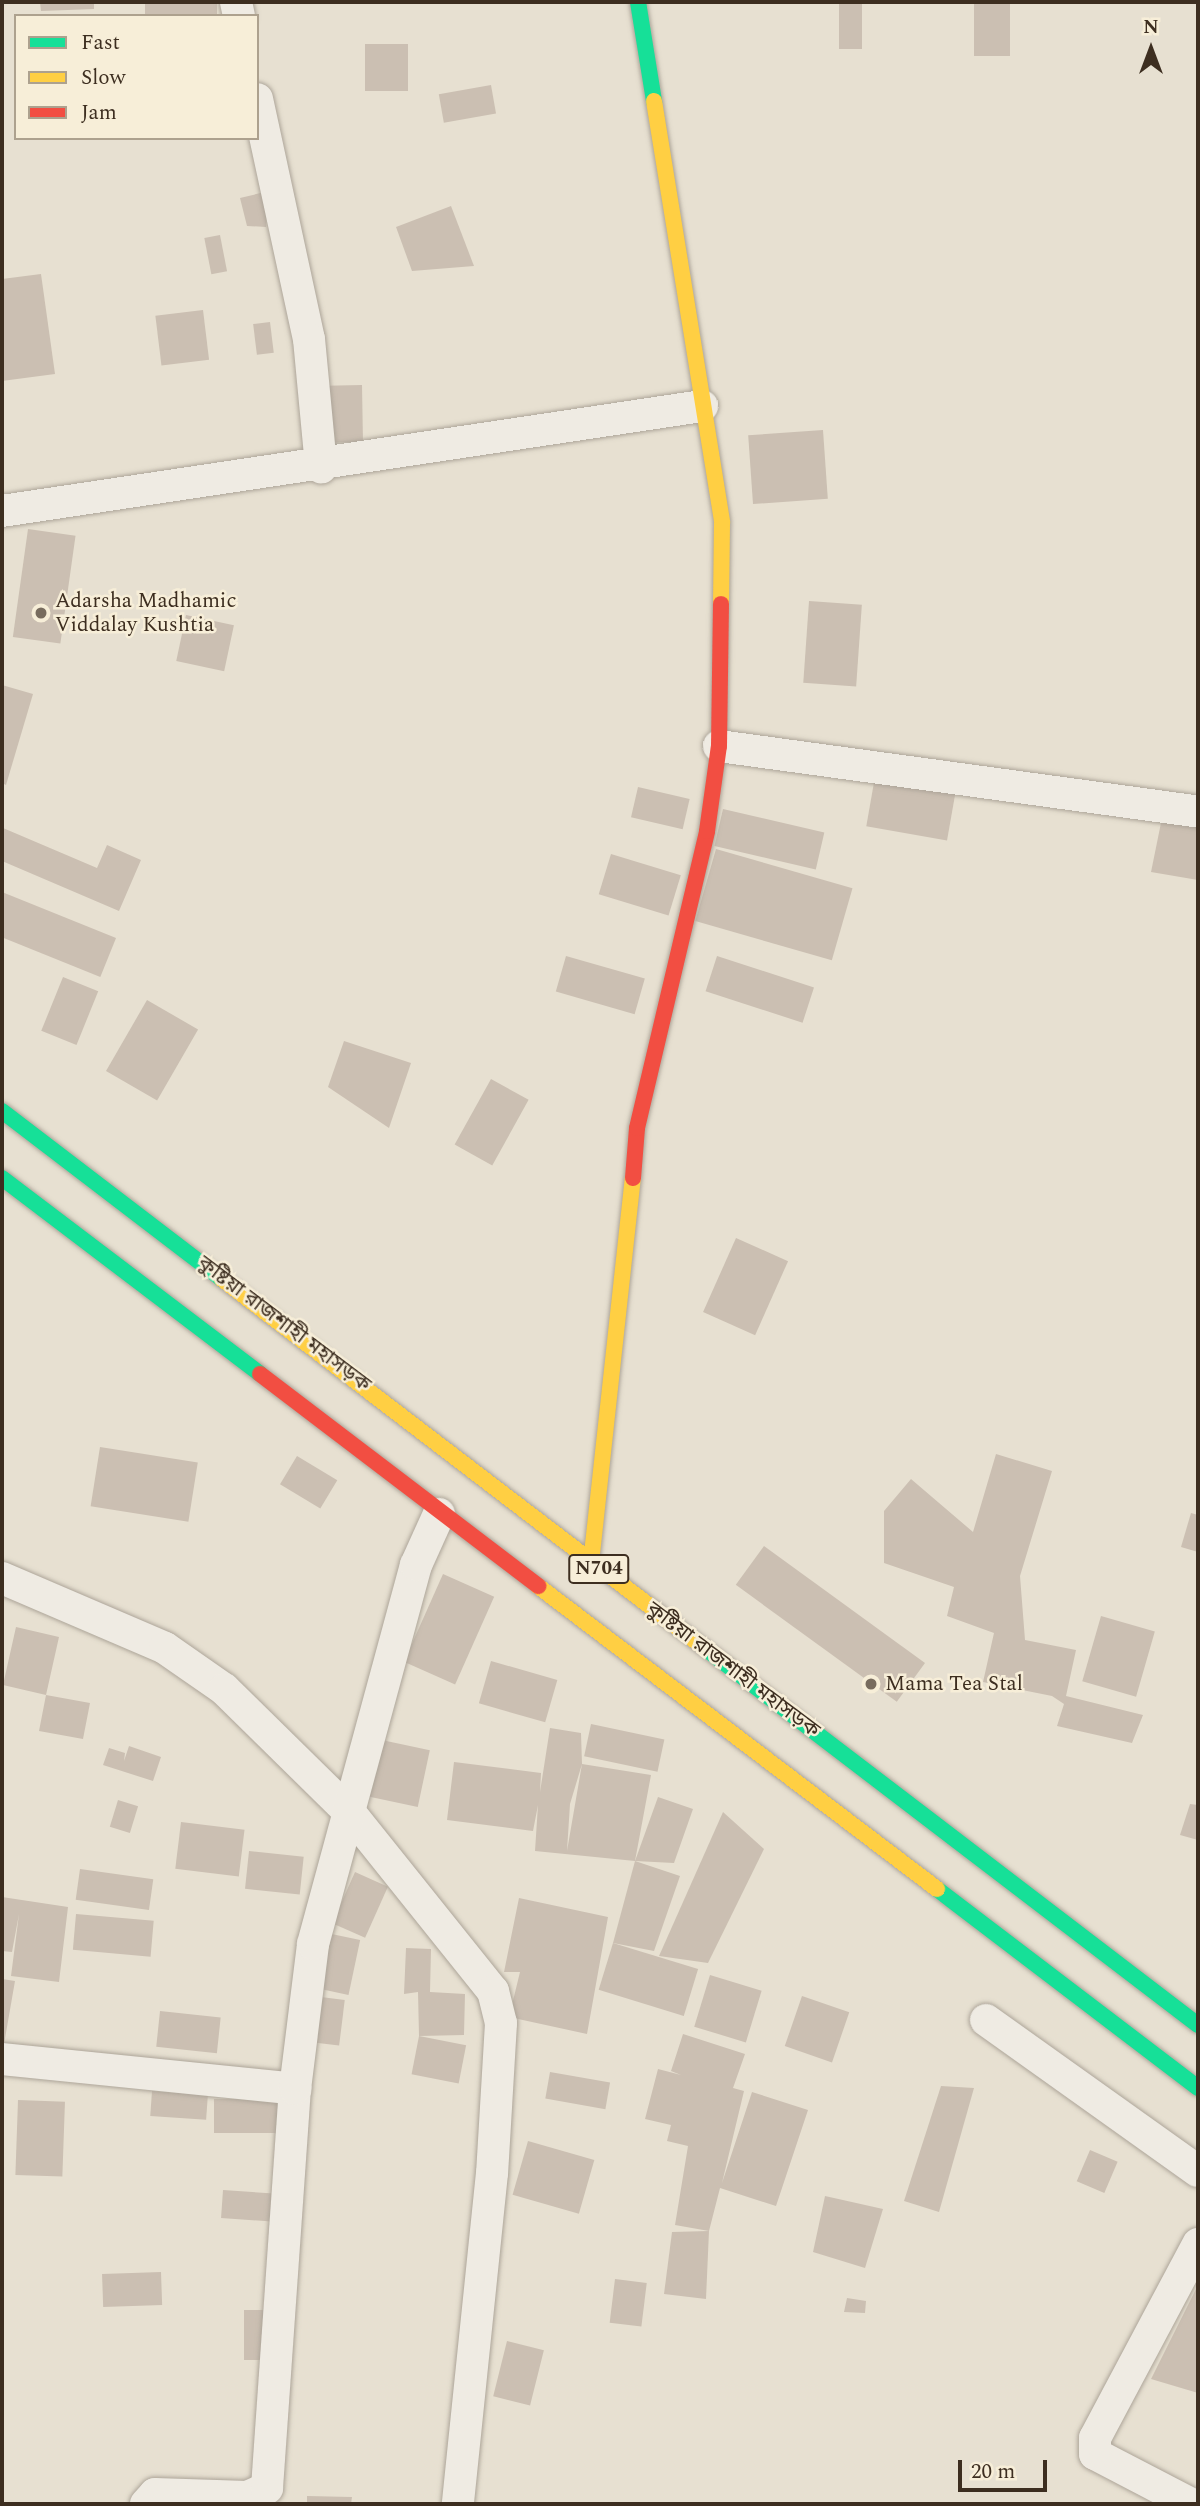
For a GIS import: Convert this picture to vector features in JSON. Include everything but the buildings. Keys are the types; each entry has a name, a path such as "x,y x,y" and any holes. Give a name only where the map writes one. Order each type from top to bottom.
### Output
{"main road":[{"path":"591,1563 627,1267 637,1128 707,831 719,746 722,523 638,2"},
{"name":"কুষ্টিয়া রাজশাহী মহাসড়ক","path":"2,1111 329,1358 591,1563 1198,2025"},
{"name":"N704","path":"2,1178 301,1387 439,1514 849,1804 1198,2088"},
{"path":"301,1387 329,1358"},
{"path":"849,1804 874,1777"}],"street":[{"path":"259,108 309,339 321,467"},
{"path":"2,512 321,467 702,406"},
{"path":"719,746 1198,812"},
{"path":"146,2504 155,2494 247,2497 267,2488 295,2089 313,1944 351,1814 416,1566 439,1514"},
{"path":"2,1578 165,1648 224,1689 351,1814 493,1991 501,2022 492,2173 458,2504"},
{"path":"986,2020 1198,2171"},
{"path":"2,2059 295,2089"},
{"path":"1191,2504 1096,2454 1096,2438 1198,2244"}],"traffic: fast":[{"path":"638,2 654,101"},
{"path":"2,1111 222,1279"},
{"path":"2,1178 260,1374"},
{"path":"702,1646 1198,2025"},
{"path":"937,1889 1198,2088"}],"traffic: slow":[{"path":"654,101 722,523 721,604"},
{"path":"591,1563 633,1178"},
{"path":"222,1279 702,1646"},
{"path":"538,1586 937,1889"}],"traffic: jam":[{"path":"633,1178 637,1128 707,831 719,746 721,604"},
{"path":"260,1374 538,1586"}],"place":[{"name":"Adarsha Madhamic Viddalay Kushtia","path":"41,613"},
{"name":"Mama Tea Stal","path":"871,1684"}]}
